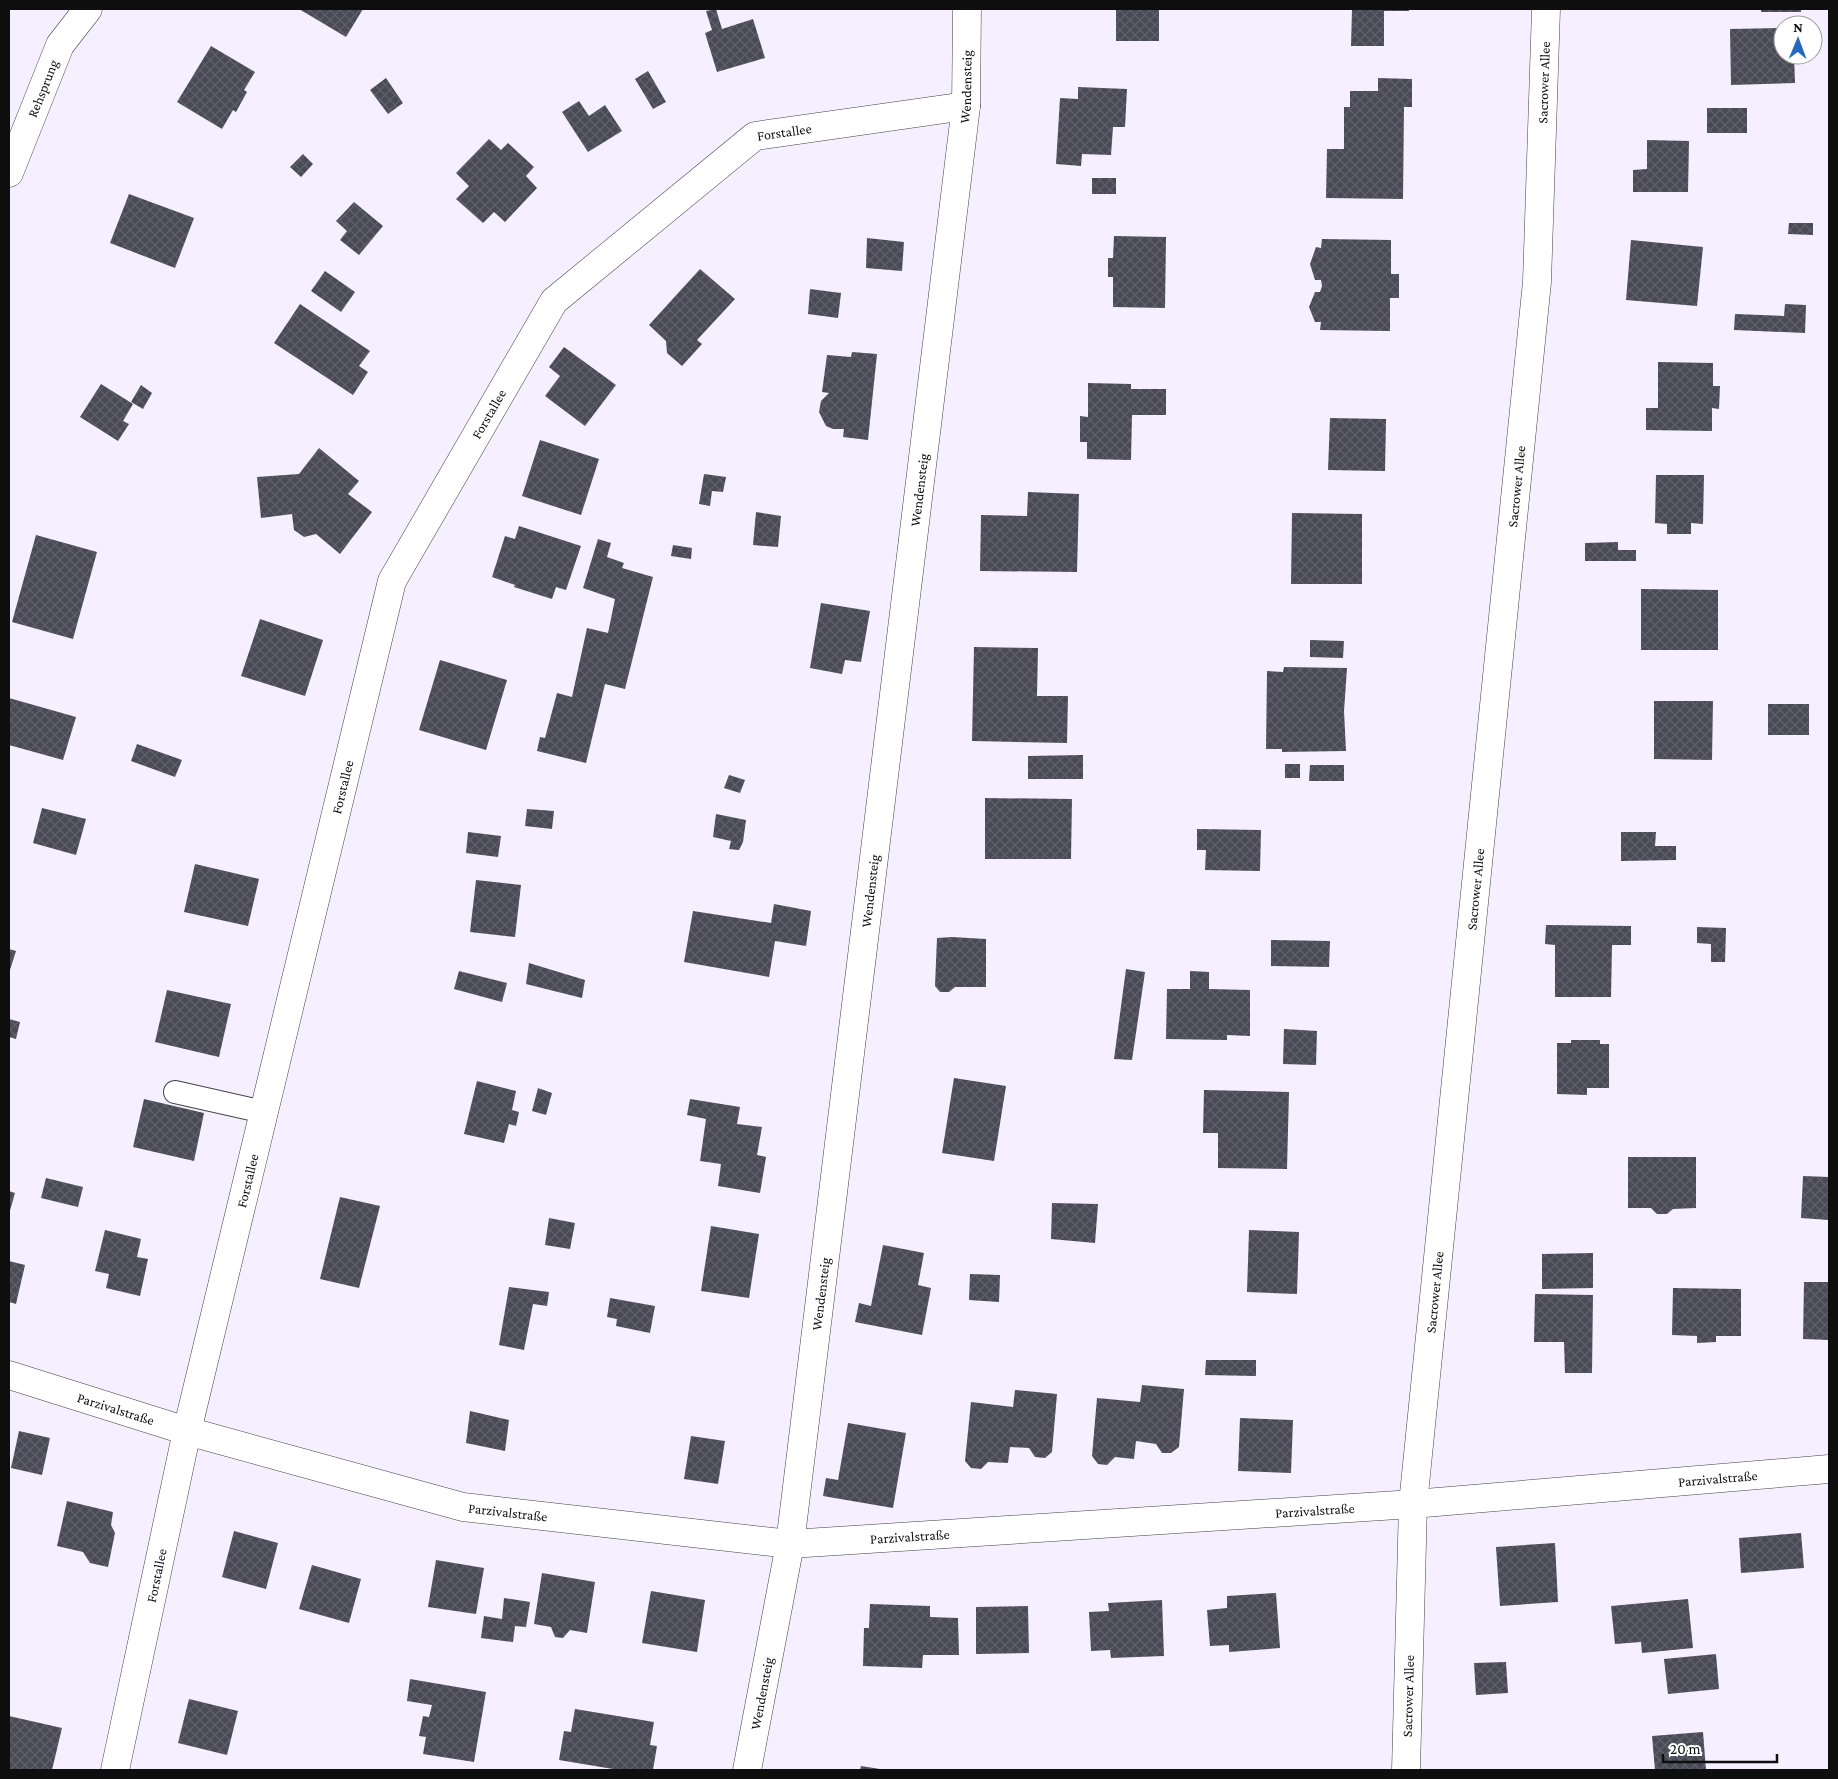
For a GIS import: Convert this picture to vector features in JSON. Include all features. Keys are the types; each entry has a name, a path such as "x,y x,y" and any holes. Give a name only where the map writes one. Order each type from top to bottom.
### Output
{"street":[{"name":"Rehsprung","path":"9,173 60,45 88,9"},
{"name":"Wendensteig","path":"747,1770 790,1544 966,106 967,9"},
{"name":"Sacrower Allee","path":"1406,1770 1413,1504 1537,282 1546,9"},
{"name":"Forstallee","path":"115,1770 186,1431 392,581 554,301 755,136 966,106"},
{"name":"Parzivalstraße","path":"9,1376 186,1431 462,1507 790,1544 1413,1504 1829,1469"}],"lane":[{"path":"175,1092 264,1112"}],"building":[{"path":"299,9 363,9 346,37"},
{"path":"716,9 722,29 753,19 765,58 717,72 705,33 712,30 706,11"},
{"path":"1116,9 1159,9 1159,41 1116,41"},
{"path":"1352,9 1409,9 1409,11 1384,11 1384,46 1351,46"},
{"path":"1761,9 1801,9 1801,12 1761,12"},
{"path":"1773,28 1773,65 1794,65 1795,83 1731,85 1730,29"},
{"path":"211,46 255,72 244,90 247,92 236,112 233,110 222,129 177,102"},
{"path":"648,71 666,102 653,109 635,79"},
{"path":"386,78 403,103 388,114 370,90"},
{"path":"1378,78 1412,79 1412,107 1404,107 1403,199 1326,198 1327,149 1344,149 1344,107 1350,107 1350,91 1378,91"},
{"path":"1078,87 1127,89 1125,127 1113,127 1111,155 1082,154 1081,166 1056,164 1060,98 1078,99"},
{"path":"579,101 589,116 605,105 622,131 588,152 562,112"},
{"path":"1707,108 1747,108 1747,133 1707,133"},
{"path":"489,139 501,150 508,143 534,167 526,176 537,188 505,222 494,212 483,223 456,199 469,186 456,173"},
{"path":"1647,140 1689,141 1688,192 1633,192 1633,170 1647,169"},
{"path":"303,154 313,164 301,177 290,167"},
{"path":"1092,178 1116,178 1116,194 1092,194"},
{"path":"129,194 194,218 175,268 110,243"},
{"path":"354,202 383,226 359,255 340,240 347,231 336,221"},
{"path":"1789,223 1813,223 1813,235 1788,234"},
{"path":"1114,236 1166,237 1165,308 1113,307 1113,277 1108,277 1108,258 1113,258"},
{"path":"867,238 904,242 902,271 866,268"},
{"path":"1322,239 1391,240 1391,274 1399,274 1399,298 1390,298 1390,331 1320,330 1321,322 1315,322 1309,307 1315,292 1320,292 1322,286 1321,280 1315,280 1310,264 1316,247 1321,248"},
{"path":"1631,240 1703,247 1697,306 1626,300"},
{"path":"700,269 735,299 697,340 702,344 682,366 667,353 666,341 649,325"},
{"path":"325,271 355,292 341,312 311,291"},
{"path":"810,289 841,293 838,318 808,314"},
{"path":"300,304 370,351 359,366 368,372 353,395 274,343"},
{"path":"1785,304 1806,305 1805,333 1734,330 1735,314 1784,316"},
{"path":"564,347 616,385 585,426 545,396 560,376 549,367"},
{"path":"852,352 877,354 868,440 843,437 844,429 833,429 826,426 819,412 821,401 829,393 822,392 827,355 851,357"},
{"path":"1658,362 1713,363 1713,386 1720,386 1719,409 1712,408 1712,431 1646,430 1646,408 1658,408"},
{"path":"1088,383 1131,384 1131,389 1166,389 1166,415 1132,415 1131,460 1087,459 1087,442 1080,442 1080,416 1088,417"},
{"path":"101,384 133,404 123,421 129,424 118,441 80,417"},
{"path":"141,385 152,393 143,409 131,402"},
{"path":"1330,418 1386,419 1385,471 1328,470"},
{"path":"540,440 599,459 581,515 522,496"},
{"path":"319,448 359,481 348,494 372,512 340,554 316,534 304,537 294,530 292,514 261,518 257,477 299,474"},
{"path":"704,474 726,477 723,492 712,491 710,506 699,504"},
{"path":"1656,475 1704,475 1703,524 1691,523 1691,534 1667,534 1667,524 1655,523"},
{"path":"1028,492 1079,494 1077,572 980,571 981,515 1027,516"},
{"path":"756,512 781,516 778,547 753,545"},
{"path":"1292,513 1362,514 1362,584 1291,584"},
{"path":"519,526 581,546 566,590 556,587 552,599 514,587 515,585 492,577 505,536 515,539"},
{"path":"36,535 97,552 73,639 12,622"},
{"path":"598,539 611,543 607,557 624,563 622,568 653,577 625,689 605,684 586,763 537,751 540,737 545,738 557,693 572,697 587,628 608,633 615,599 583,588"},
{"path":"1618,542 1618,550 1636,550 1636,561 1585,561 1585,543"},
{"path":"673,545 692,548 691,559 671,556"},
{"path":"1641,589 1718,590 1718,650 1641,650"},
{"path":"821,603 870,611 861,662 845,660 842,674 810,668"},
{"path":"260,619 323,640 305,696 241,676"},
{"path":"1310,640 1344,641 1343,658 1310,657"},
{"path":"974,647 1038,648 1037,696 1068,696 1067,743 972,741"},
{"path":"440,660 507,680 486,750 419,730"},
{"path":"1284,667 1347,668 1344,711 1346,751 1282,752 1282,749 1266,749 1267,671 1283,672"},
{"path":"9,698 76,717 63,760 9,745"},
{"path":"1654,701 1713,701 1712,760 1654,759"},
{"path":"1768,704 1809,704 1809,735 1768,735"},
{"path":"137,744 182,760 175,777 131,761"},
{"path":"1083,755 1083,779 1028,779 1028,756"},
{"path":"1285,764 1300,764 1300,778 1285,778"},
{"path":"1310,765 1344,765 1344,781 1309,781"},
{"path":"729,775 745,780 740,793 724,788"},
{"path":"985,798 1072,799 1071,859 985,859"},
{"path":"42,808 86,819 76,855 33,843"},
{"path":"527,809 554,811 552,829 525,826"},
{"path":"716,814 746,820 743,842 739,850 729,849 731,841 713,837"},
{"path":"1197,829 1261,830 1260,871 1205,870 1206,850 1197,850"},
{"path":"468,832 501,836 498,857 466,853"},
{"path":"1621,832 1656,832 1655,846 1676,846 1676,860 1621,861"},
{"path":"195,864 259,879 248,926 184,912"},
{"path":"476,880 521,885 515,937 470,932"},
{"path":"774,904 811,911 806,946 775,941 769,977 684,962 693,911 771,923"},
{"path":"1546,925 1631,926 1631,945 1612,945 1611,997 1555,997 1555,945 1545,944"},
{"path":"1697,927 1726,928 1725,962 1711,962 1711,944 1697,943"},
{"path":"937,938 986,939 986,987 955,987 949,992 940,992 935,986"},
{"path":"1271,940 1330,941 1329,967 1271,966"},
{"path":"9,949 16,951 9,973"},
{"path":"529,963 585,980 582,998 526,984"},
{"path":"1126,969 1145,972 1132,1060 1114,1059"},
{"path":"459,971 507,983 502,1002 454,989"},
{"path":"1190,971 1209,972 1209,989 1250,990 1250,1036 1227,1035 1227,1040 1166,1039 1167,989 1190,989"},
{"path":"167,990 231,1004 219,1057 155,1042"},
{"path":"9,1019 20,1022 16,1039 9,1037"},
{"path":"1284,1029 1317,1031 1316,1065 1283,1064"},
{"path":"1571,1040 1600,1040 1600,1044 1609,1044 1609,1088 1587,1088 1587,1095 1557,1094 1557,1043 1571,1043"},
{"path":"954,1078 1006,1086 994,1161 942,1153"},
{"path":"477,1081 516,1091 512,1110 519,1112 516,1126 509,1124 504,1143 464,1134"},
{"path":"538,1088 552,1093 546,1115 532,1111"},
{"path":"1204,1090 1289,1092 1287,1169 1218,1168 1218,1133 1203,1133"},
{"path":"144,1099 204,1113 194,1161 133,1147"},
{"path":"690,1099 740,1107 737,1124 762,1127 757,1155 766,1157 760,1193 718,1186 721,1164 700,1161 706,1119 687,1115"},
{"path":"1628,1157 1696,1157 1696,1208 1673,1209 1667,1214 1657,1214 1651,1208 1628,1208"},
{"path":"1803,1176 1829,1177 1829,1220 1801,1218"},
{"path":"46,1178 83,1187 78,1207 41,1198"},
{"path":"9,1191 15,1193 9,1214"},
{"path":"340,1197 380,1206 359,1288 320,1279"},
{"path":"1052,1203 1098,1204 1095,1243 1051,1239"},
{"path":"549,1218 575,1223 570,1249 545,1245"},
{"path":"711,1226 759,1234 749,1298 701,1291"},
{"path":"105,1230 141,1239 137,1257 148,1259 140,1296 106,1288 109,1274 95,1271"},
{"path":"1249,1230 1299,1232 1297,1294 1247,1292"},
{"path":"883,1245 924,1253 918,1285 931,1288 922,1335 855,1322 859,1303 871,1306"},
{"path":"1593,1253 1593,1288 1542,1289 1542,1254"},
{"path":"9,1261 25,1265 16,1304 9,1302"},
{"path":"970,1274 1000,1275 999,1302 969,1300"},
{"path":"1804,1282 1829,1282 1829,1340 1803,1339"},
{"path":"509,1287 549,1292 547,1306 533,1304 524,1350 499,1345"},
{"path":"1673,1288 1741,1289 1741,1336 1716,1336 1716,1342 1697,1343 1697,1336 1672,1335"},
{"path":"1535,1294 1593,1295 1592,1373 1565,1373 1564,1342 1534,1342"},
{"path":"610,1298 655,1306 650,1333 616,1326 617,1319 607,1317"},
{"path":"1206,1360 1256,1360 1256,1376 1205,1375"},
{"path":"1142,1385 1184,1389 1179,1447 1171,1453 1162,1453 1156,1444 1136,1441 1134,1459 1115,1457 1107,1465 1098,1464 1092,1456 1097,1398 1140,1402"},
{"path":"1015,1390 1057,1394 1052,1452 1045,1458 1035,1457 1029,1448 1010,1447 1008,1463 988,1462 981,1469 971,1468 965,1461 971,1402 1013,1407"},
{"path":"470,1411 509,1420 505,1451 466,1443"},
{"path":"1240,1418 1293,1420 1291,1473 1238,1471"},
{"path":"848,1423 906,1433 893,1508 823,1496 826,1478 838,1480"},
{"path":"19,1431 50,1438 42,1475 11,1468"},
{"path":"691,1436 725,1441 718,1484 684,1479"},
{"path":"67,1501 113,1512 111,1525 115,1533 108,1567 90,1563 83,1552 57,1546"},
{"path":"234,1531 278,1543 266,1589 222,1577"},
{"path":"1801,1533 1804,1568 1741,1573 1739,1538"},
{"path":"1555,1543 1558,1602 1500,1606 1496,1547"},
{"path":"436,1560 484,1568 476,1614 428,1607"},
{"path":"312,1565 361,1579 349,1623 299,1609"},
{"path":"542,1573 595,1582 587,1633 570,1630 563,1638 555,1637 551,1627 534,1624"},
{"path":"651,1591 705,1600 697,1652 642,1643"},
{"path":"1276,1593 1280,1648 1229,1652 1229,1645 1210,1646 1207,1610 1227,1608 1227,1596"},
{"path":"504,1598 530,1602 526,1627 515,1626 513,1642 481,1638 484,1616 502,1619"},
{"path":"1688,1599 1693,1648 1642,1653 1641,1642 1615,1644 1611,1606"},
{"path":"1162,1600 1164,1656 1111,1658 1110,1650 1091,1651 1089,1612 1109,1611 1108,1603"},
{"path":"870,1604 930,1606 930,1617 958,1618 959,1655 923,1655 922,1668 863,1666 864,1628 869,1628"},
{"path":"1028,1606 1029,1653 976,1654 976,1607"},
{"path":"1716,1654 1719,1689 1668,1694 1664,1659"},
{"path":"1506,1662 1508,1693 1476,1695 1474,1663"},
{"path":"410,1679 486,1692 474,1762 423,1754 426,1737 419,1736 423,1716 429,1717 432,1705 407,1701"},
{"path":"189,1699 238,1711 227,1755 178,1743"},
{"path":"575,1709 654,1722 650,1745 657,1746 653,1770 619,1770 559,1760 564,1731 571,1732"},
{"path":"9,1716 62,1728 52,1770 9,1770"},
{"path":"1703,1732 1706,1770 1655,1770 1652,1736"},
{"path":"861,1766 880,1769 880,1770 860,1770"}]}
